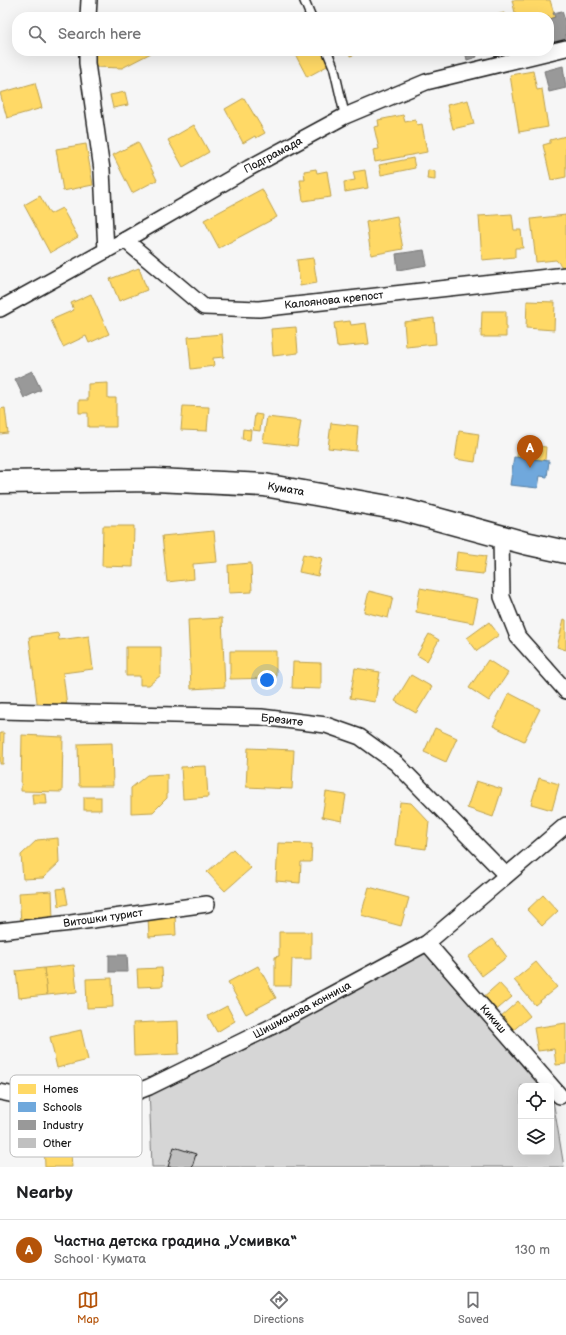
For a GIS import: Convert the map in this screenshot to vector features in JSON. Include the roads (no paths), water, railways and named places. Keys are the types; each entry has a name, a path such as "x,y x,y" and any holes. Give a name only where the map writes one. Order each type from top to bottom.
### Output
{"main road":[{"name":"Кумата","path":"0,482 155,480 264,485 400,509 566,552"}],"street":[{"path":"88,12 89,0"},
{"name":"Подграмада","path":"554,51 566,48"},
{"path":"87,56 102,170 106,251"},
{"name":"Подграмада","path":"0,309 106,251 249,168 345,116 426,82 533,56"},
{"name":"Калоянова крепост","path":"124,240 204,307 258,308 566,275"},
{"path":"501,536 502,597 518,637 566,691"},
{"name":"Брезите","path":"0,711 261,717 326,725 360,737 396,763 506,875"},
{"name":"Шишманова конница","path":"142,1090 271,1027 427,943 566,825"},
{"name":"Витошки турист","path":"0,931 207,904"},
{"name":"Кикиш","path":"427,943 560,1096"},
{"name":"Шишманова конница","path":"0,1092 10,1094"}],"lane":[{"path":"304,0 309,12"},
{"path":"329,56 334,68 345,116"}],"place":[{"name":"Частна детска градина „Усмивка“","path":"530,468"}]}
